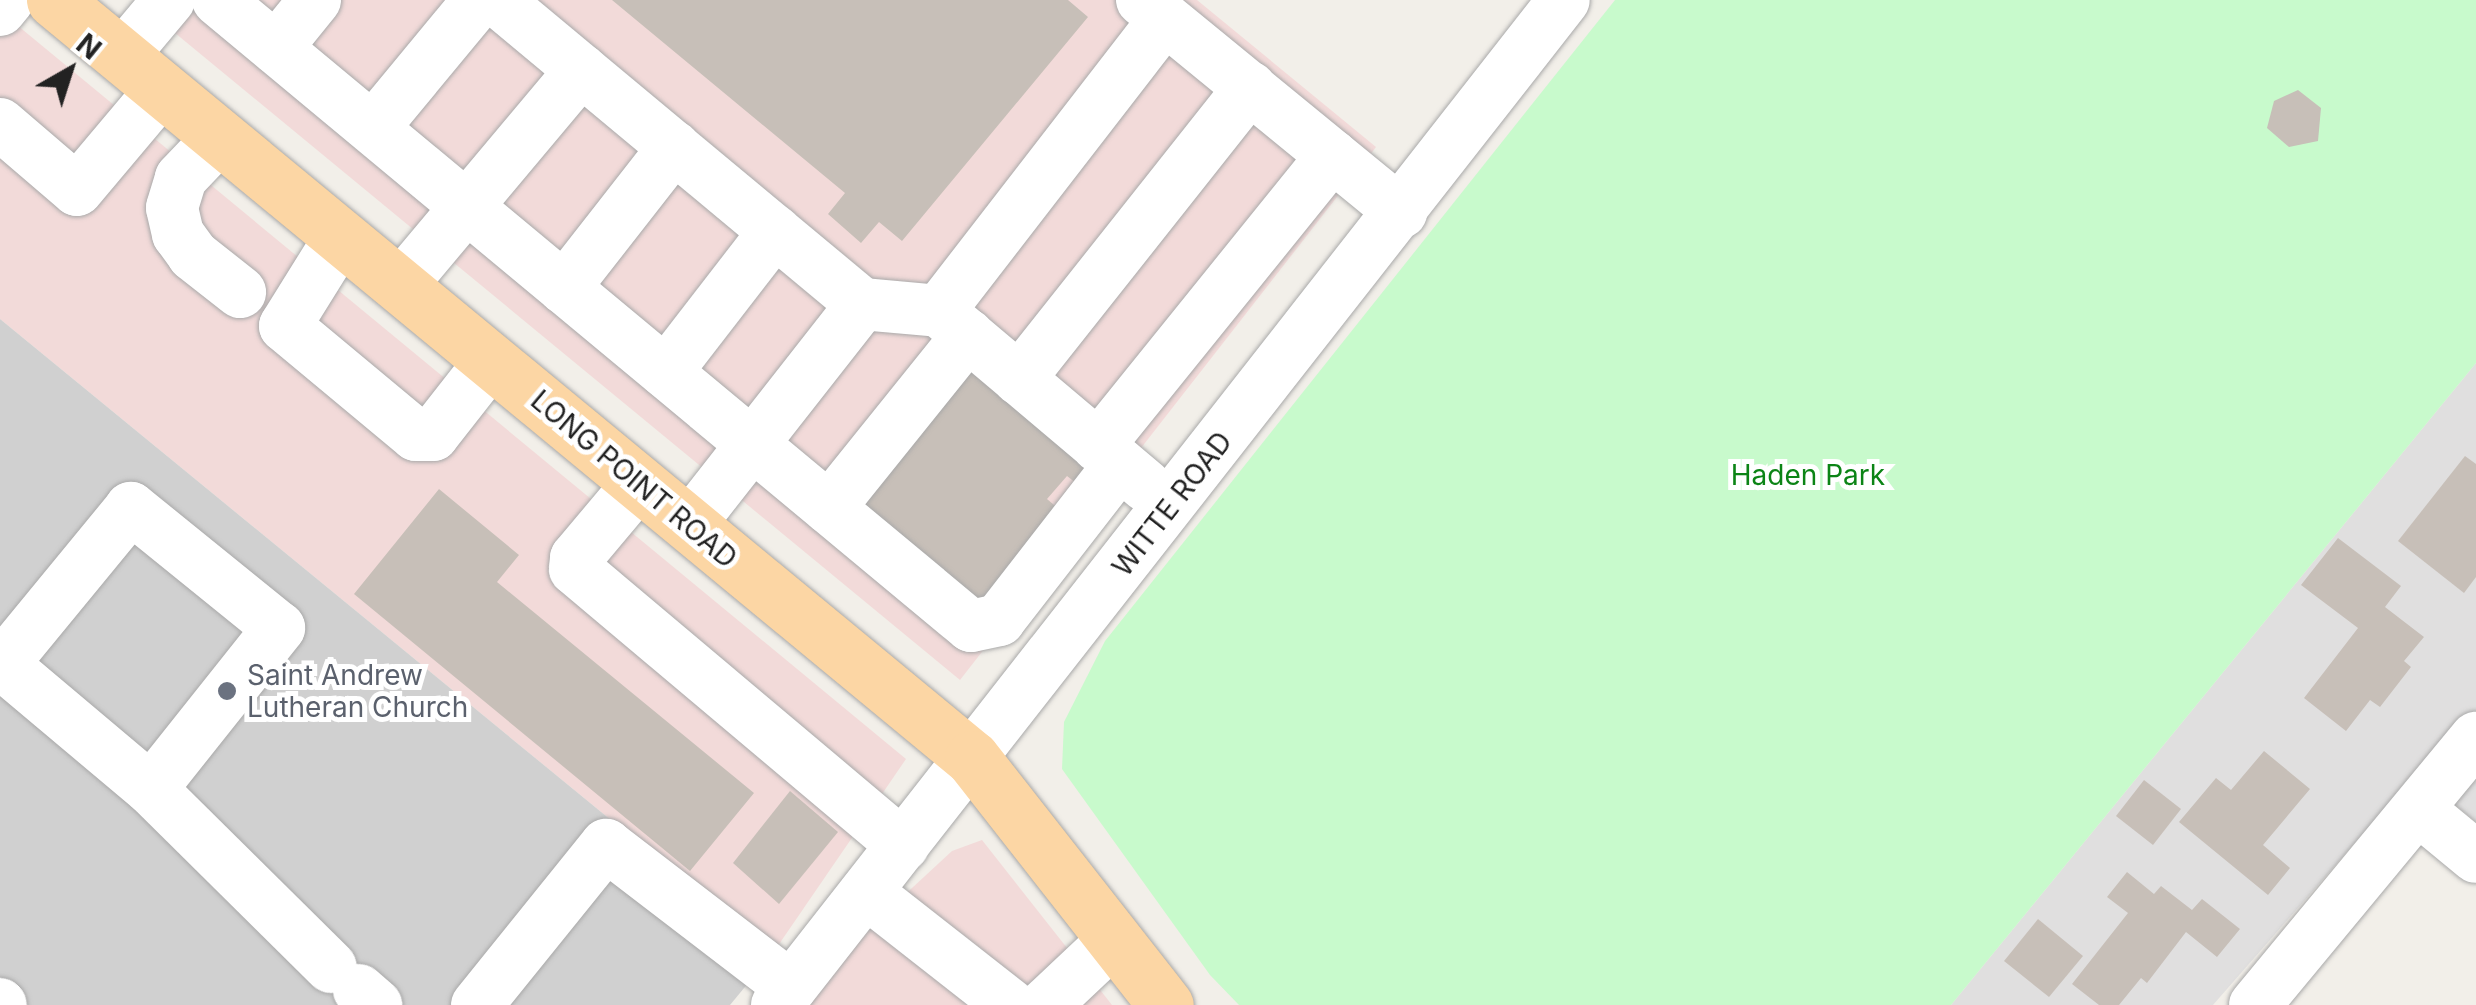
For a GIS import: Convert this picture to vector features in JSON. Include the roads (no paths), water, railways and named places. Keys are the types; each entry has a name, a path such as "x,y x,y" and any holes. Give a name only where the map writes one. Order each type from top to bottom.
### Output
{"main road":[{"name":"LONG POINT ROAD","path":"54,0 972,758 1166,1005"}],"street":[{"path":"0,10 8,0"},
{"path":"0,124 77,190 142,73 169,0"},
{"path":"218,0 971,626 998,620 1109,455 1332,156"},
{"path":"276,48 315,0"},
{"path":"373,128 478,0"},
{"path":"497,0 862,304 953,323 1170,506"},
{"name":"WITTE ROAD","path":"784,996 1564,0"},
{"path":"829,508 1154,9 1401,212"},
{"path":"400,286 581,70"},
{"path":"1020,379 1250,88"},
{"path":"220,137 181,178 172,208 178,234 193,255 240,292"},
{"path":"564,288 674,147"},
{"path":"666,372 776,231"},
{"path":"341,236 285,326 416,435 434,435 492,361"},
{"path":"690,525 862,304"},
{"path":"639,483 576,558 575,569 903,845"},
{"path":"151,789 278,634 274,622 132,508 1,663 151,789 355,987"},
{"path":"2255,1005 2476,738"},
{"path":"2418,809 2476,857"},
{"path":"477,1005 606,845 784,996"},
{"path":"866,892 1010,1005"},
{"path":"1045,1005 1115,939"}],"place":[{"name":"Saint Andrew Lutheran Church","path":"227,691"}],"park label":[{"name":"Haden Park","path":"1808,475"}]}
